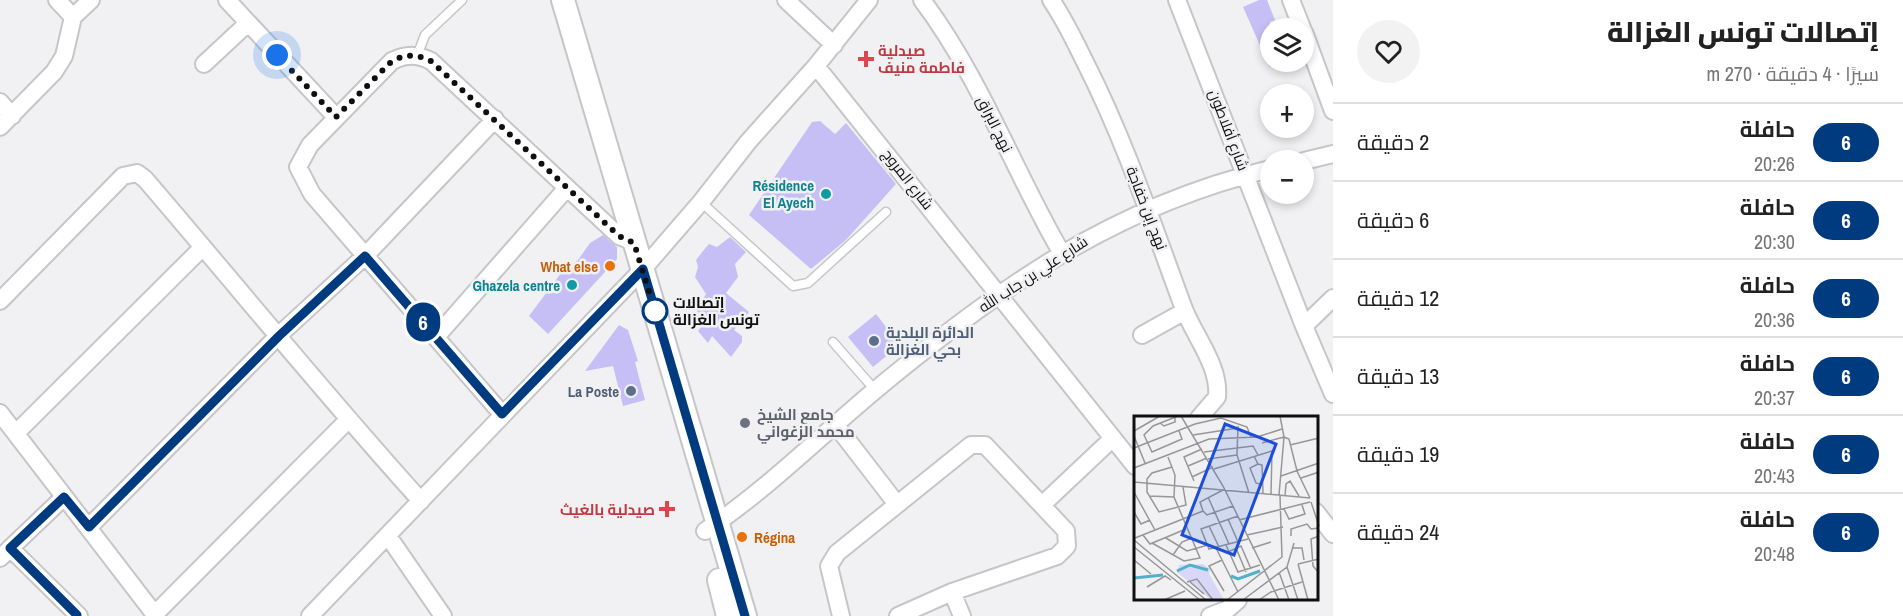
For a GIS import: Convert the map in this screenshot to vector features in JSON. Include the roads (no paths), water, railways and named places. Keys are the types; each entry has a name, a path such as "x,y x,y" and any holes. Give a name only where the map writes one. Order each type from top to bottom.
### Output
{"street":[{"path":"57,0 73,17"},
{"path":"0,102 6,121 54,72 64,56 73,17 91,0"},
{"path":"227,0 336,117"},
{"path":"549,0 637,273 711,527 745,616"},
{"path":"563,0 626,239"},
{"path":"786,0 834,45"},
{"path":"310,616 637,273 701,202 748,142 834,45 869,0"},
{"name":"نهج البراق","path":"922,0 964,65 1001,133 1035,207 1061,252"},
{"name":"نهج إبن خفاجة","path":"1051,0 1060,13 1097,86 1148,209 1185,311 1212,368 1218,389 1215,402 1201,416"},
{"name":"شارع أفلاطون","path":"1177,0 1304,326 1331,387"},
{"path":"1291,0 1298,18"},
{"path":"204,64 248,23"},
{"path":"502,414 312,194 298,167 310,145 392,61 401,56 417,56 431,61 495,119 566,189 626,239"},
{"path":"1314,60 1333,111"},
{"name":"شارع المروج","path":"816,66 1134,465"},
{"path":"89,527 279,336 365,256 495,119"},
{"path":"1314,159 1333,154"},
{"name":"شارع علي بن جاب الله","path":"711,527 875,390 997,294 1061,252 1148,209 1260,172"},
{"path":"0,301 130,173 137,173 145,179 348,420 422,501"},
{"path":"436,337 566,189"},
{"path":"16,433 203,247"},
{"path":"1304,326 1333,298"},
{"path":"1142,335 1185,311"},
{"path":"0,413 155,615 348,420"},
{"path":"835,424 896,503"},
{"path":"1043,504 1113,438"},
{"path":"841,616 829,566 837,553 896,503 971,445 978,444 992,450 1066,531 1069,541 1064,550 1057,556 952,592 898,616"},
{"path":"64,497 5,553 77,616"},
{"path":"1318,513 1333,534"},
{"path":"711,527 728,616"},
{"path":"388,536 443,616"},
{"path":"952,592 962,616"},
{"path":"1210,616 1228,609 1237,601"}],"lane":[{"path":"417,56 425,35 462,0"},
{"path":"701,202 793,286 807,283 886,212"},
{"path":"833,342 875,390"}],"place":[{"name":"صيدلية فاطمة منيف","path":"866,59"},
{"name":"Résidence El Ayech","path":"826,194"},
{"name":"What else","path":"610,266"},
{"name":"Ghazela centre","path":"572,285"},
{"name":"إتصالات تونس الغزالة","path":"655,311"},
{"name":"الدائرة البلدية بحي الغزالة","path":"874,341"},
{"name":"La Poste","path":"631,391"},
{"name":"جامع الشيخ محمد الزغواني","path":"745,423"},
{"name":"صيدلية بالغيث","path":"667,509"},
{"name":"Régina","path":"742,537"}]}
